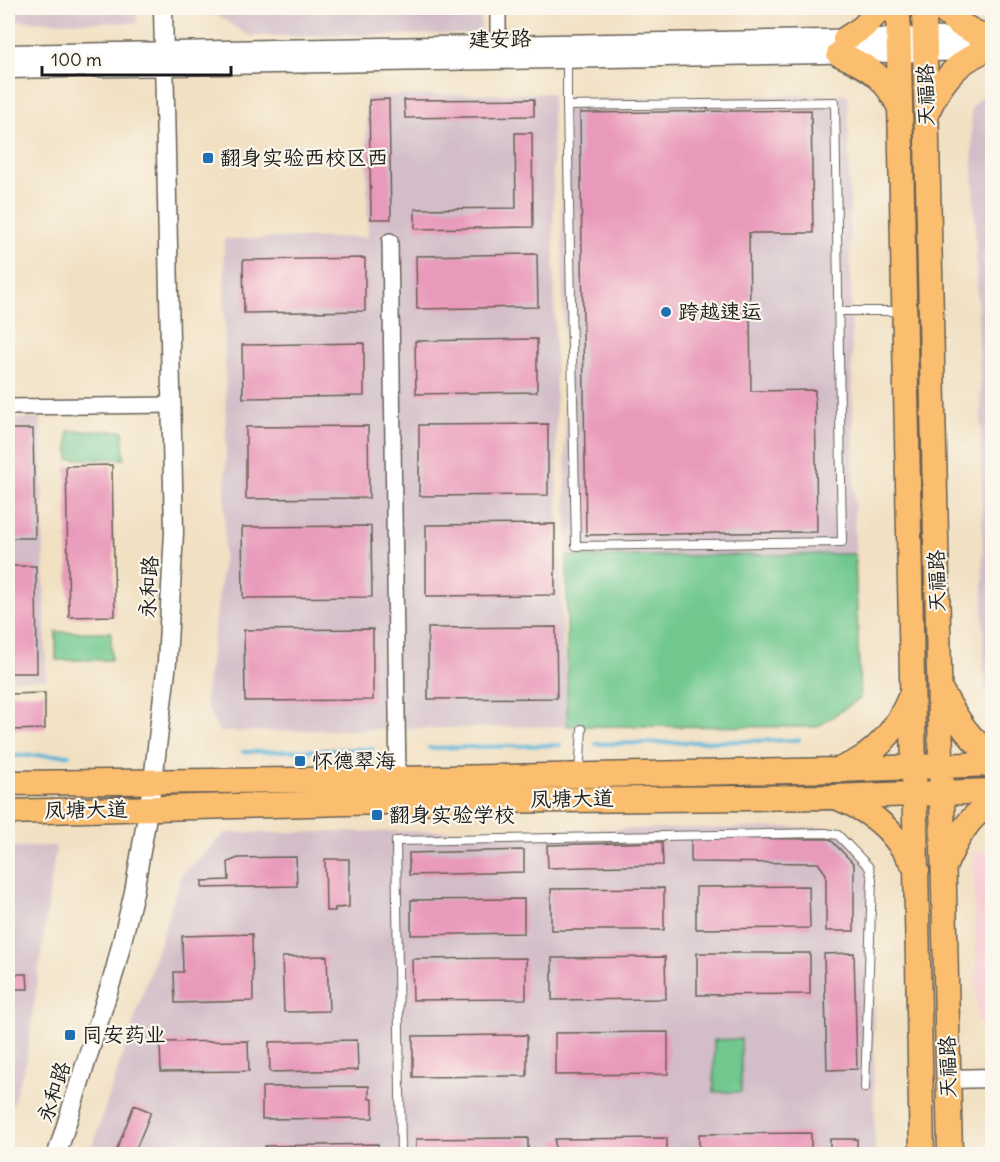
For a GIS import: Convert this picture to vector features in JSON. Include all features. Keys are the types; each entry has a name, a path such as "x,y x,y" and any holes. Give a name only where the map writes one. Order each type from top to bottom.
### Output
{"main road":[{"path":"882,8 842,46 873,71 892,93 900,108"},
{"name":"天福路","path":"898,8 922,1155"},
{"name":"天福路","path":"924,8 950,1155"},
{"path":"926,114 937,92 952,72 988,43 940,8"},
{"path":"939,687 967,733 980,746 993,753"},
{"path":"838,770 867,756 880,744 904,714 913,690"},
{"name":"凤塘大道","path":"8,783 398,779 838,770 993,764"},
{"name":"凤塘大道","path":"8,812 383,802 833,796 993,791"},
{"path":"833,796 869,812 881,822 894,835 917,870"},
{"path":"943,870 961,833 972,819 993,803"}],"street":[{"name":"永和路","path":"57,1155 115,970 134,892 153,781 167,662 174,544 173,405 163,8"},
{"path":"498,8 498,46"},
{"name":"建安路","path":"8,69 165,59 498,46 842,46 988,43"},
{"name":"建安路","path":"8,54 165,59 567,60 842,46"},
{"path":"390,241 398,779"},
{"path":"8,407 173,405"},
{"path":"948,1079 993,1078"}],"lane":[{"path":"567,60 567,106 576,546 842,542 835,102 567,106"},
{"path":"838,312 904,311"},
{"path":"579,775 582,729"},
{"path":"401,1155 396,841 825,833 838,835 869,867 872,879 865,1088"}],"shaded area":[{"path":"8,8 136,8 137,23 8,21"},
{"path":"206,8 481,8 481,34 249,36"},
{"path":"992,84 992,698 984,689 981,404 971,109"},
{"path":"552,93 557,492 567,726 219,732 205,703 224,555 226,441 224,239 368,237 366,96"},
{"name":"跨越速运","path":"848,95 855,554 567,557 560,99"},
{"path":"41,418 46,679 8,680 8,419"},
{"path":"838,827 871,865 875,1154 90,1154 182,874 225,833"},
{"path":"56,846 26,1063 8,1119 8,847"},
{"path":"973,852 992,852 992,1022 977,1022"}],"green space":[{"path":"68,431 123,431 124,459 69,459"},
{"path":"855,554 860,698 817,727 567,726 567,557"},
{"path":"56,632 111,632 111,660 56,660"},
{"path":"741,1039 741,1092 714,1092 714,1040"}],"building":[{"path":"389,99 391,219 371,219 369,100"},
{"path":"534,99 534,116 405,118 404,100"},
{"name":"跨越速运","path":"811,110 813,233 749,233 751,391 815,390 817,532 586,535 580,113"},
{"path":"515,133 532,133 533,227 415,229 415,209 516,208"},
{"path":"537,254 538,307 417,309 416,256"},
{"path":"365,258 365,311 244,313 243,260"},
{"path":"537,339 537,392 416,394 415,341"},
{"path":"364,343 364,396 243,398 242,345"},
{"path":"548,424 548,495 419,496 419,425"},
{"path":"368,426 369,498 246,499 246,427"},
{"path":"8,429 33,429 35,538 8,538"},
{"path":"112,465 115,616 69,617 66,466"},
{"path":"555,524 555,595 426,596 426,525"},
{"path":"371,526 372,597 243,598 242,527"},
{"path":"8,566 36,566 37,673 8,673"},
{"path":"556,627 557,698 428,699 428,628"},
{"path":"373,629 373,700 245,701 244,630"},
{"path":"45,693 45,729 8,730 8,694"},
{"path":"691,838 830,839 854,864 854,931 826,931 826,874 818,863 691,862"},
{"path":"662,842 663,865 548,868 547,845"},
{"path":"524,850 524,872 409,875 409,853"},
{"path":"296,857 297,886 202,888 202,881 229,880 228,862 238,858"},
{"path":"325,859 349,859 349,907 326,911"},
{"path":"809,886 810,928 696,929 696,887"},
{"path":"664,888 664,930 551,930 551,889"},
{"path":"524,899 524,933 411,935 411,900"},
{"path":"252,934 253,1001 175,1003 174,972 183,972 182,936"},
{"path":"697,953 810,953 810,994 697,995"},
{"path":"854,953 857,1069 827,1070 824,954"},
{"path":"327,956 329,1011 284,1012 282,957"},
{"path":"665,957 666,999 552,1000 552,958"},
{"path":"526,958 526,999 413,1000 412,959"},
{"path":"8,974 27,974 28,989 8,989"},
{"path":"668,1032 668,1074 555,1075 555,1033"},
{"path":"527,1035 527,1076 413,1077 413,1036"},
{"path":"357,1040 358,1070 270,1072 269,1042"},
{"path":"248,1041 249,1071 161,1072 160,1042"},
{"path":"369,1086 369,1099 373,1099 373,1118 262,1119 262,1087"},
{"path":"134,1105 151,1112 134,1154 115,1154"},
{"path":"811,1133 811,1154 699,1154 699,1134"},
{"path":"528,1138 528,1154 416,1154 416,1139"},
{"path":"667,1138 667,1154 555,1154 555,1139"},
{"path":"830,1139 857,1139 857,1154 830,1154"},
{"path":"378,1144 378,1154 265,1154 265,1146"}],"waterway":[{"path":"596,744 799,740"},
{"path":"429,748 560,745"},
{"path":"243,752 372,749"},
{"path":"8,756 69,755"}],"place":[{"name":"翻身实验西校区西","path":"208,158"},
{"name":"跨越速运","path":"666,312"},
{"name":"怀德翠海","path":"300,761"},
{"name":"翻身实验学校","path":"377,815"},
{"name":"同安药业","path":"70,1035"}]}
